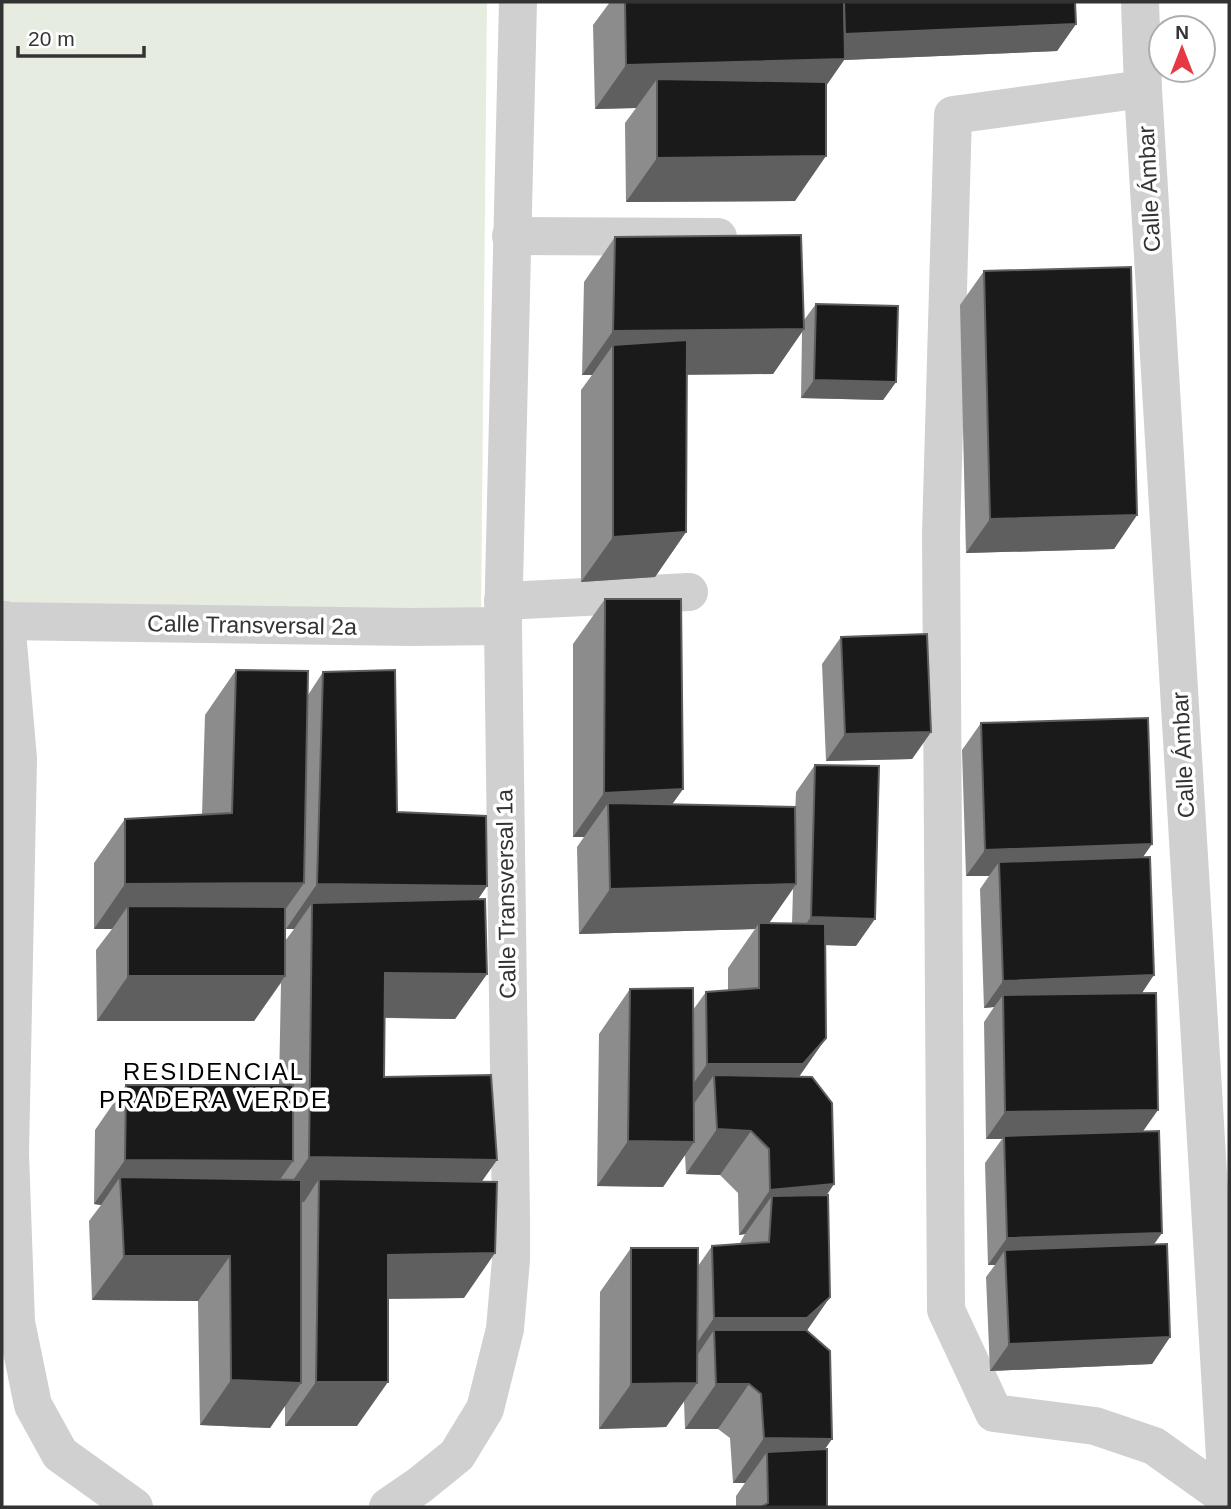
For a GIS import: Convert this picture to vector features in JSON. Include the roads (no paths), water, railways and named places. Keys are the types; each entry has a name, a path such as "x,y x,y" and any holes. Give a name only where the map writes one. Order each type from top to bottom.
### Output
{"street":[{"path":"518,2 511,236 748,237"},
{"name":"Calle Ámbar","path":"1140,2 1143,89 1228,1502"},
{"path":"1143,89 953,115 941,534 946,1310 994,1413 1095,1426 1154,1446 1228,1502"},
{"name":"Calle Transversal 1a","path":"388,1507 457,1455 485,1409 505,1329 511,1260 511,1219 503,613 511,236"},
{"name":"Calle Transversal 2a","path":"4,620 411,627 503,613 689,592"},
{"path":"4,620 18,758 6,1154 16,1322 33,1405 60,1454 134,1507"}],"district":[{"name":"RESIDENCIAL PRADERA VERDE","path":"214,1086"}]}
